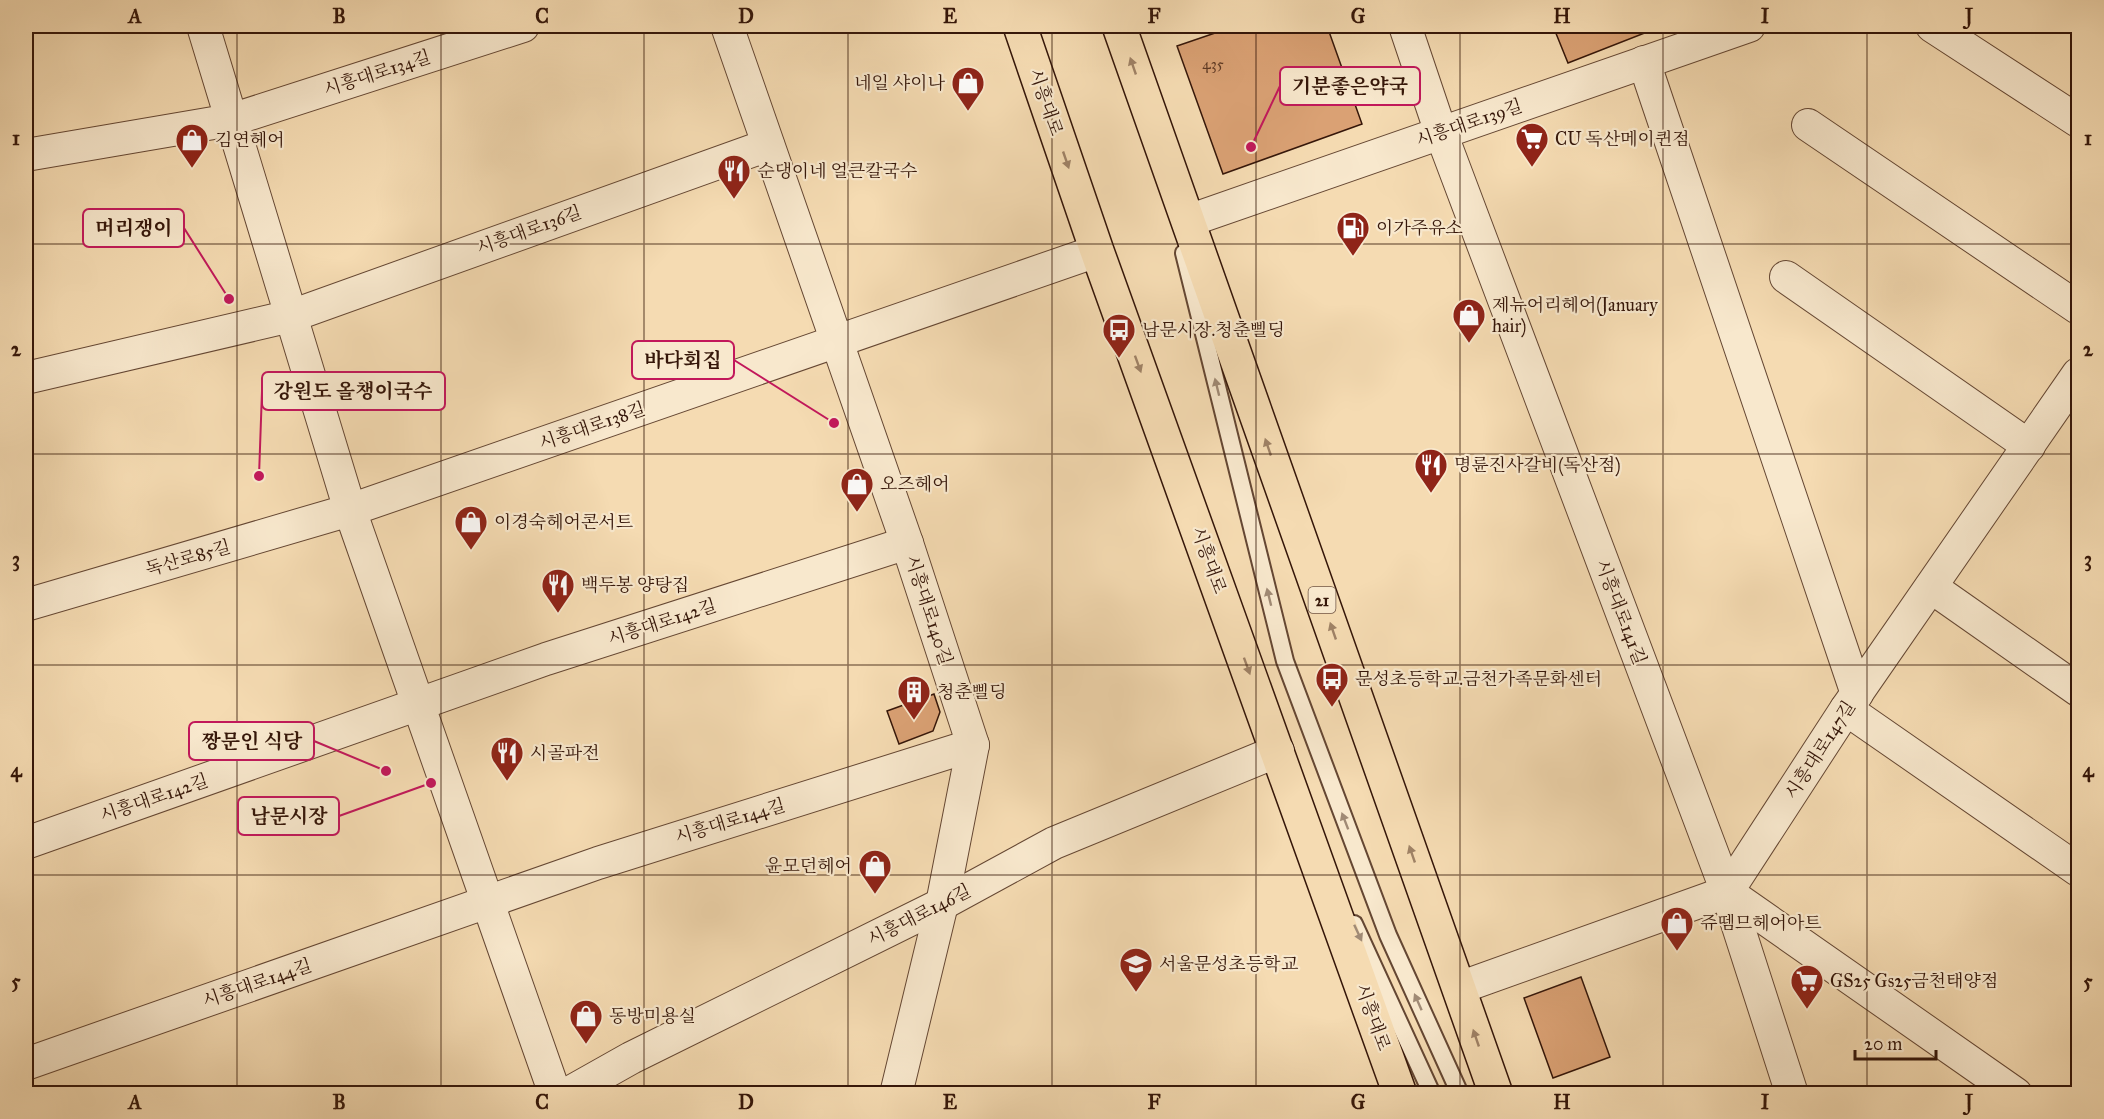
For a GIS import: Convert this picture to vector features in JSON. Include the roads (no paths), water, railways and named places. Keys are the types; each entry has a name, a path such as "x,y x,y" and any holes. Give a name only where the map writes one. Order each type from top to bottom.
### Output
{"main road":[{"name":"시흥대로","path":"1020,26 1097,251 1400,1094"},
{"name":"21","path":"1119,26 1496,1094"}],"street":[{"path":"203,26 350,510 555,1094"},
{"name":"시흥대로134길","path":"26,155 231,120 523,26"},
{"path":"727,26 835,342"},
{"name":"시흥대로141길","path":"1405,26 1441,133 1727,892 1792,1094"},
{"name":"시흥대로139길","path":"1188,221 1749,26"},
{"path":"1932,26 2079,121"},
{"path":"1644,62 1851,702 2079,870"},
{"path":"1808,125 2079,308"},
{"name":"시흥대로136길","path":"26,378 291,316 768,145"},
{"name":"시흥대로138길","path":"350,510 1097,251"},
{"path":"1786,278 2029,446"},
{"name":"시흥대로140길","path":"835,342 907,543 973,745 942,904 896,1094"},
{"name":"시흥대로147길","path":"1727,892 1851,702 2079,374"},
{"name":"독산로85길","path":"26,605 350,510"},
{"name":"시흥대로142길","path":"26,843 557,655 907,543"},
{"path":"1931,587 2079,690"},
{"name":"시흥대로144길","path":"26,1064 598,863 973,745"},
{"name":"시흥대로146길","path":"567,1094 642,1053 942,904 1054,843 1278,751"},
{"path":"1459,988 1727,892 2016,1094"}],"lane":[{"path":"1147,106 1285,661 1388,935 1460,1094"},
{"path":"1290,784 1432,1094"}],"place":[{"name":"네일 샤이나","path":"968,112"},
{"name":"기분좋은약국","path":"1251,147"},
{"name":"CU 독산메이퀸점","path":"1532,168"},
{"name":"김연헤어","path":"192,169"},
{"name":"순댕이네 얼큰칼국수","path":"734,200"},
{"name":"이가주유소","path":"1353,257"},
{"name":"머리쟁이","path":"229,299"},
{"name":"제뉴어리헤어(January hair)","path":"1469,344"},
{"name":"남문시장.청춘삘딩","path":"1119,359"},
{"name":"바다회집","path":"834,423"},
{"name":"강원도 올챙이국수","path":"259,476"},
{"name":"명륜진사갈비(독산점)","path":"1431,494"},
{"name":"오즈헤어","path":"857,513"},
{"name":"이경숙헤어콘서트","path":"471,551"},
{"name":"백두봉 양탕집","path":"558,614"},
{"name":"문성초등학교.금천가족문화센터","path":"1332,708"},
{"name":"청춘삘딩","path":"914,721"},
{"name":"짱문인 식당","path":"386,771"},
{"name":"시골파전","path":"507,782"},
{"name":"남문시장","path":"431,783"},
{"name":"윤모던헤어","path":"875,895"},
{"name":"쥬뗌므헤어아트","path":"1677,952"},
{"name":"서울문성초등학교","path":"1136,993"},
{"name":"GS25 Gs25금천태양점","path":"1807,1010"},
{"name":"동방미용실","path":"586,1045"}]}
